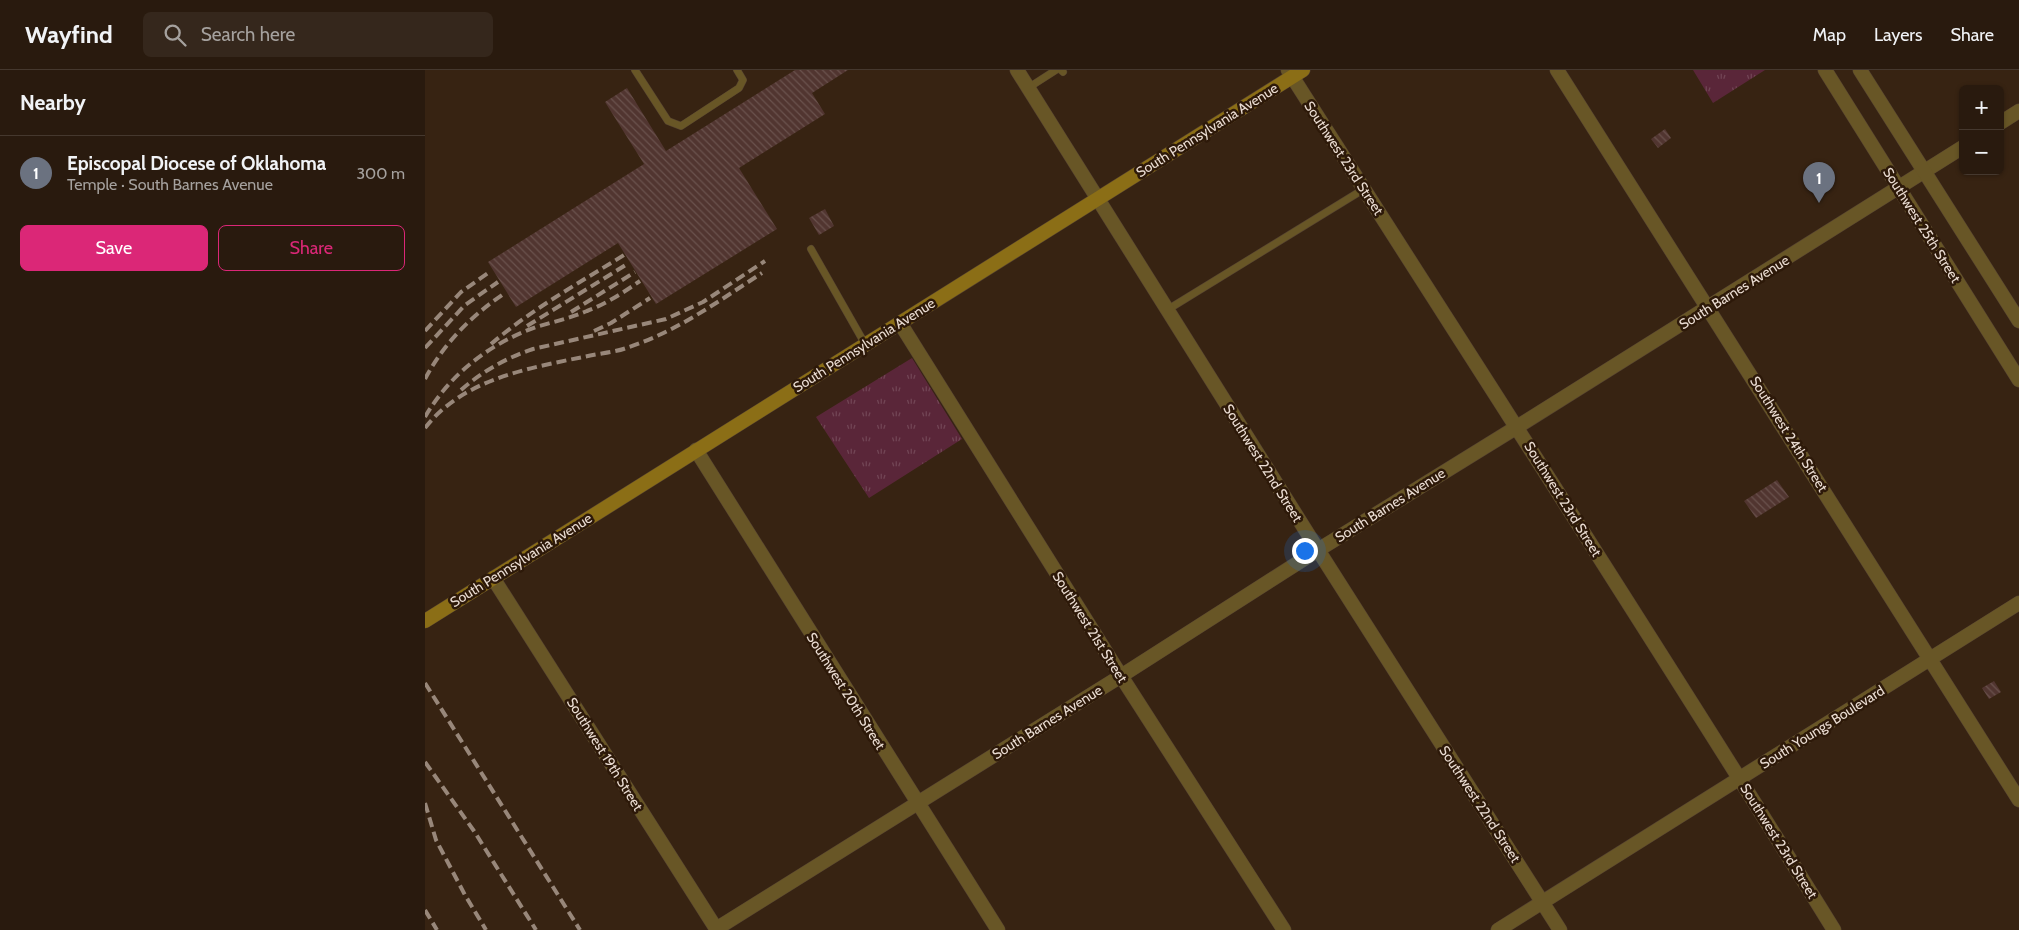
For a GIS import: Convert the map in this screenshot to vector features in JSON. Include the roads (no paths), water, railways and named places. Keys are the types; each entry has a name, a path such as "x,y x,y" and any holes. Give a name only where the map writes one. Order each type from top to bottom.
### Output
{"main road":[{"name":"South Pennsylvania Avenue","path":"425,621 1097,199 1295,72"}],"street":[{"name":"Southwest 22nd Street","path":"1017,70 1318,550 1560,930"},
{"name":"Southwest 24th Street","path":"1557,70 2019,800"},
{"name":"Southwest 25th Street","path":"1825,70 2019,380"},
{"path":"1860,70 2019,321"},
{"name":"Southwest 23rd Street","path":"1295,72 1364,189 1517,427 1833,930"},
{"path":"2004,120 2019,111"},
{"name":"South Barnes Avenue","path":"717,930 1318,550 1959,151"},
{"name":"Southwest 21st Street","path":"900,322 1121,676 1284,930"},
{"name":"Southwest 20th Street","path":"696,450 997,930"},
{"name":"Southwest 19th Street","path":"493,578 717,930"},
{"name":"South Youngs Boulevard","path":"1498,930 2019,603"}],"lane":[{"path":"635,70 668,121 681,126 739,88 743,80 737,70"},
{"path":"1028,88 1060,71"},
{"path":"1167,310 1364,189"},
{"path":"811,248 865,344"}],"railway":[{"path":"491,344 539,308 624,255"},
{"path":"461,390 495,366 533,349 666,319 703,302 765,261"},
{"path":"527,326 629,263"},
{"path":"425,331 461,292 491,271"},
{"path":"571,312 635,272"},
{"path":"425,428 441,411 459,397 478,386 521,371 619,350 647,340 682,324 762,273"},
{"path":"425,417 446,387 459,374 472,362 502,342 536,327 594,308 640,281"},
{"path":"425,348 465,305 498,282"},
{"path":"425,379 432,366 459,331 505,293"},
{"path":"594,331 611,323 650,298"},
{"path":"425,683 580,930"},
{"path":"425,762 474,831 536,930"},
{"path":"425,803 436,840 486,930"},
{"path":"425,910 437,930"}],"place":[{"name":"Episcopal Diocese of Oklahoma","path":"1819,203"}]}
